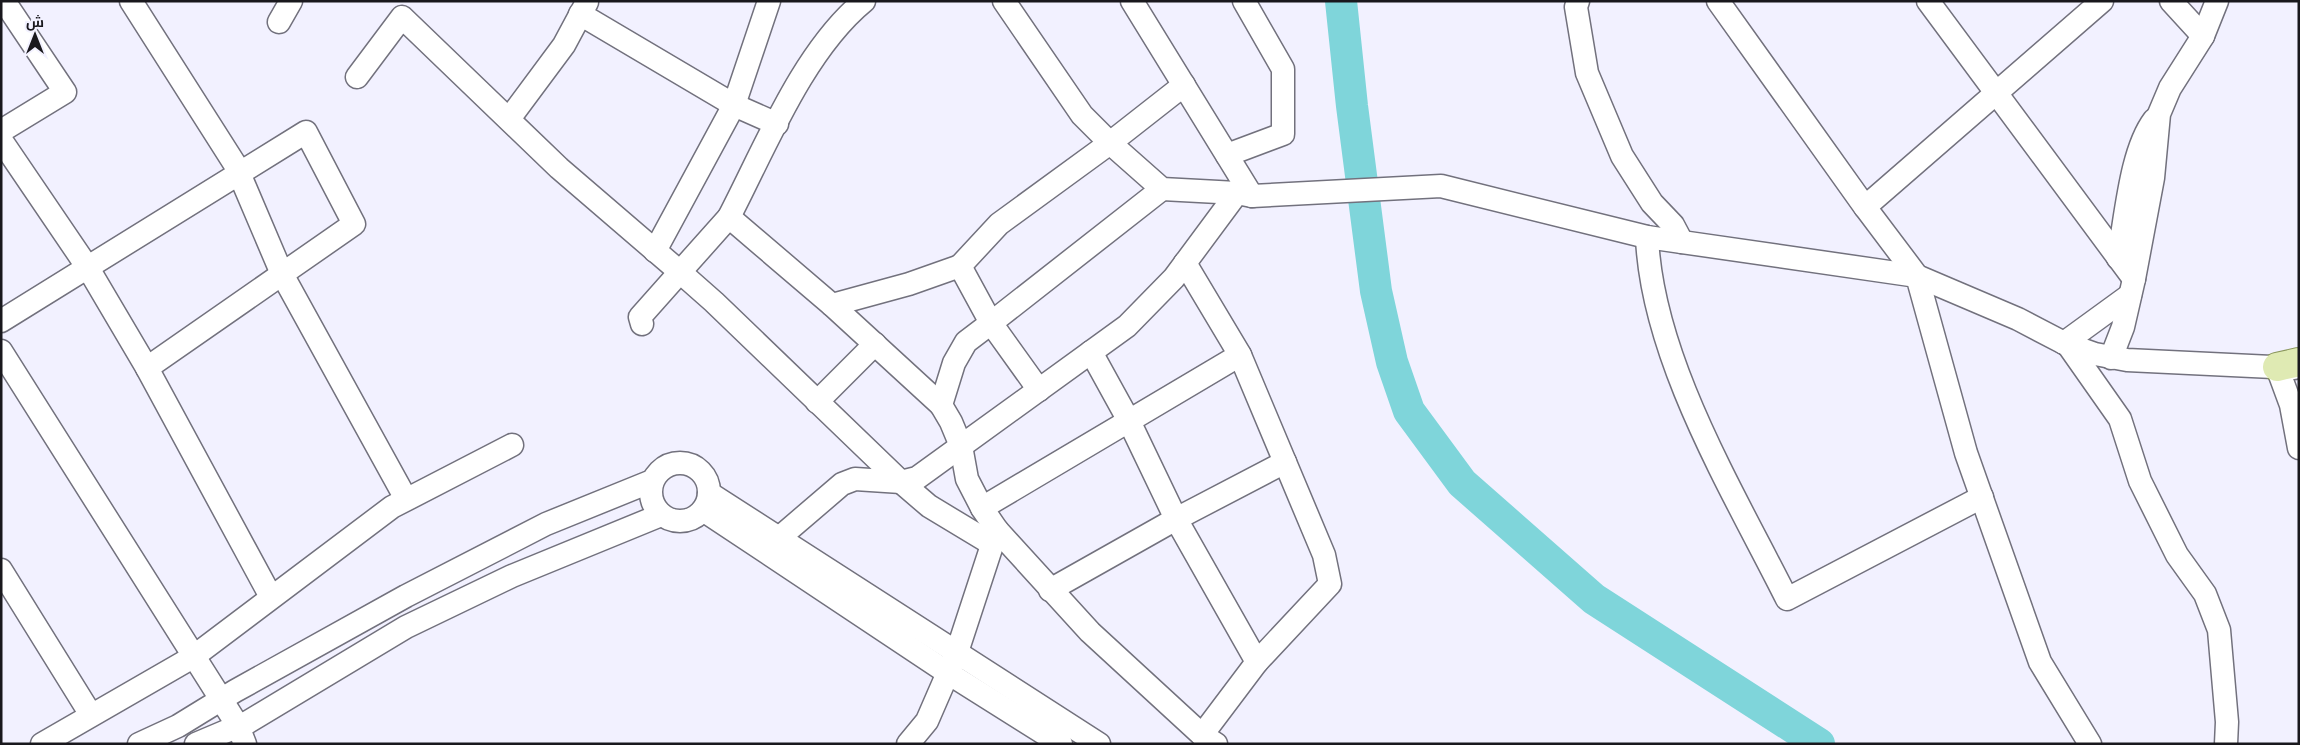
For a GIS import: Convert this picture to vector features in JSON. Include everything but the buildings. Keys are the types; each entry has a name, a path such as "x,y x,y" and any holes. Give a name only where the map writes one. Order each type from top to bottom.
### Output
{"street":[{"path":"1,130 64,92 4,1"},
{"path":"131,1 239,174 282,274 406,499"},
{"path":"279,22 291,1"},
{"path":"655,250 734,105 769,1"},
{"path":"1004,1 1082,115 1110,144 1162,189 1252,195 1441,186 1647,237 1917,276 2018,319 2066,344 2112,358 2143,361 2291,366"},
{"path":"1132,1 1252,195"},
{"path":"1227,155 1283,134 1283,69 1244,1"},
{"path":"1578,1 1576,7 1587,73 1622,156 1652,203 1672,225 1682,242"},
{"path":"1718,1 1865,207 1917,276 1966,453 2040,662 2090,744"},
{"path":"1928,1 2118,258 2132,287"},
{"path":"1865,207 2102,1"},
{"path":"2171,1 2203,36"},
{"path":"2118,258 2136,159 2145,135 2159,114 2170,88 2203,36 2217,1"},
{"path":"642,324 640,317 729,217 776,124 803,76 830,35 856,3"},
{"path":"508,119 564,45 584,8 734,105 776,124"},
{"path":"357,77 407,9 508,119 559,168 714,302 901,482 929,506 995,537 1090,632 1209,739 1258,662 1330,584 1324,555 1240,355 1185,263"},
{"path":"832,305 909,284 960,266 998,224 1110,144 1184,85"},
{"path":"2112,358 2132,287 2153,178 2159,114"},
{"path":"1,321 306,132 354,224 147,368"},
{"path":"1,140 88,268 147,368 271,598"},
{"path":"941,405 954,363 966,342 1162,189"},
{"path":"779,538 842,484 855,479 901,482 916,478 1039,390 1127,326 1185,263 1252,195"},
{"path":"729,217 832,305 941,405 951,422 961,446 967,479 995,537 957,652 927,721 927,735 908,744"},
{"path":"1647,237 1656,310 1683,385 1698,422 1787,599 1982,498"},
{"path":"960,266 991,322 1039,390"},
{"path":"2066,344 2132,287"},
{"path":"818,402 875,344"},
{"path":"2066,344 2120,419 2140,480 2177,555 2205,594 2219,630 2227,722 2226,744"},
{"path":"1,350 82,477 241,735"},
{"path":"1090,352 1129,421 1176,519 1258,662"},
{"path":"982,508 1240,355"},
{"path":"2291,366 2299,384"},
{"path":"2291,366 2292,405 2299,448"},
{"path":"42,744 193,657 392,507 512,445"},
{"path":"1050,590 1176,519 1285,462"},
{"path":"139,744 178,726 406,596 546,524 652,481 663,468 672,464 690,464 704,476 706,502 696,516 678,521 661,515 651,500 652,481"},
{"path":"706,502 779,538 1099,744"},
{"path":"706,502 948,673 1061,744"},
{"path":"241,735 248,722 415,623 512,576 661,515"},
{"path":"1,570 92,715"},
{"path":"196,744 241,735"}],"waterway":[{"path":"1341,1 1352,106 1376,291 1392,362 1409,411 1462,483 1594,599 1819,744"}]}
